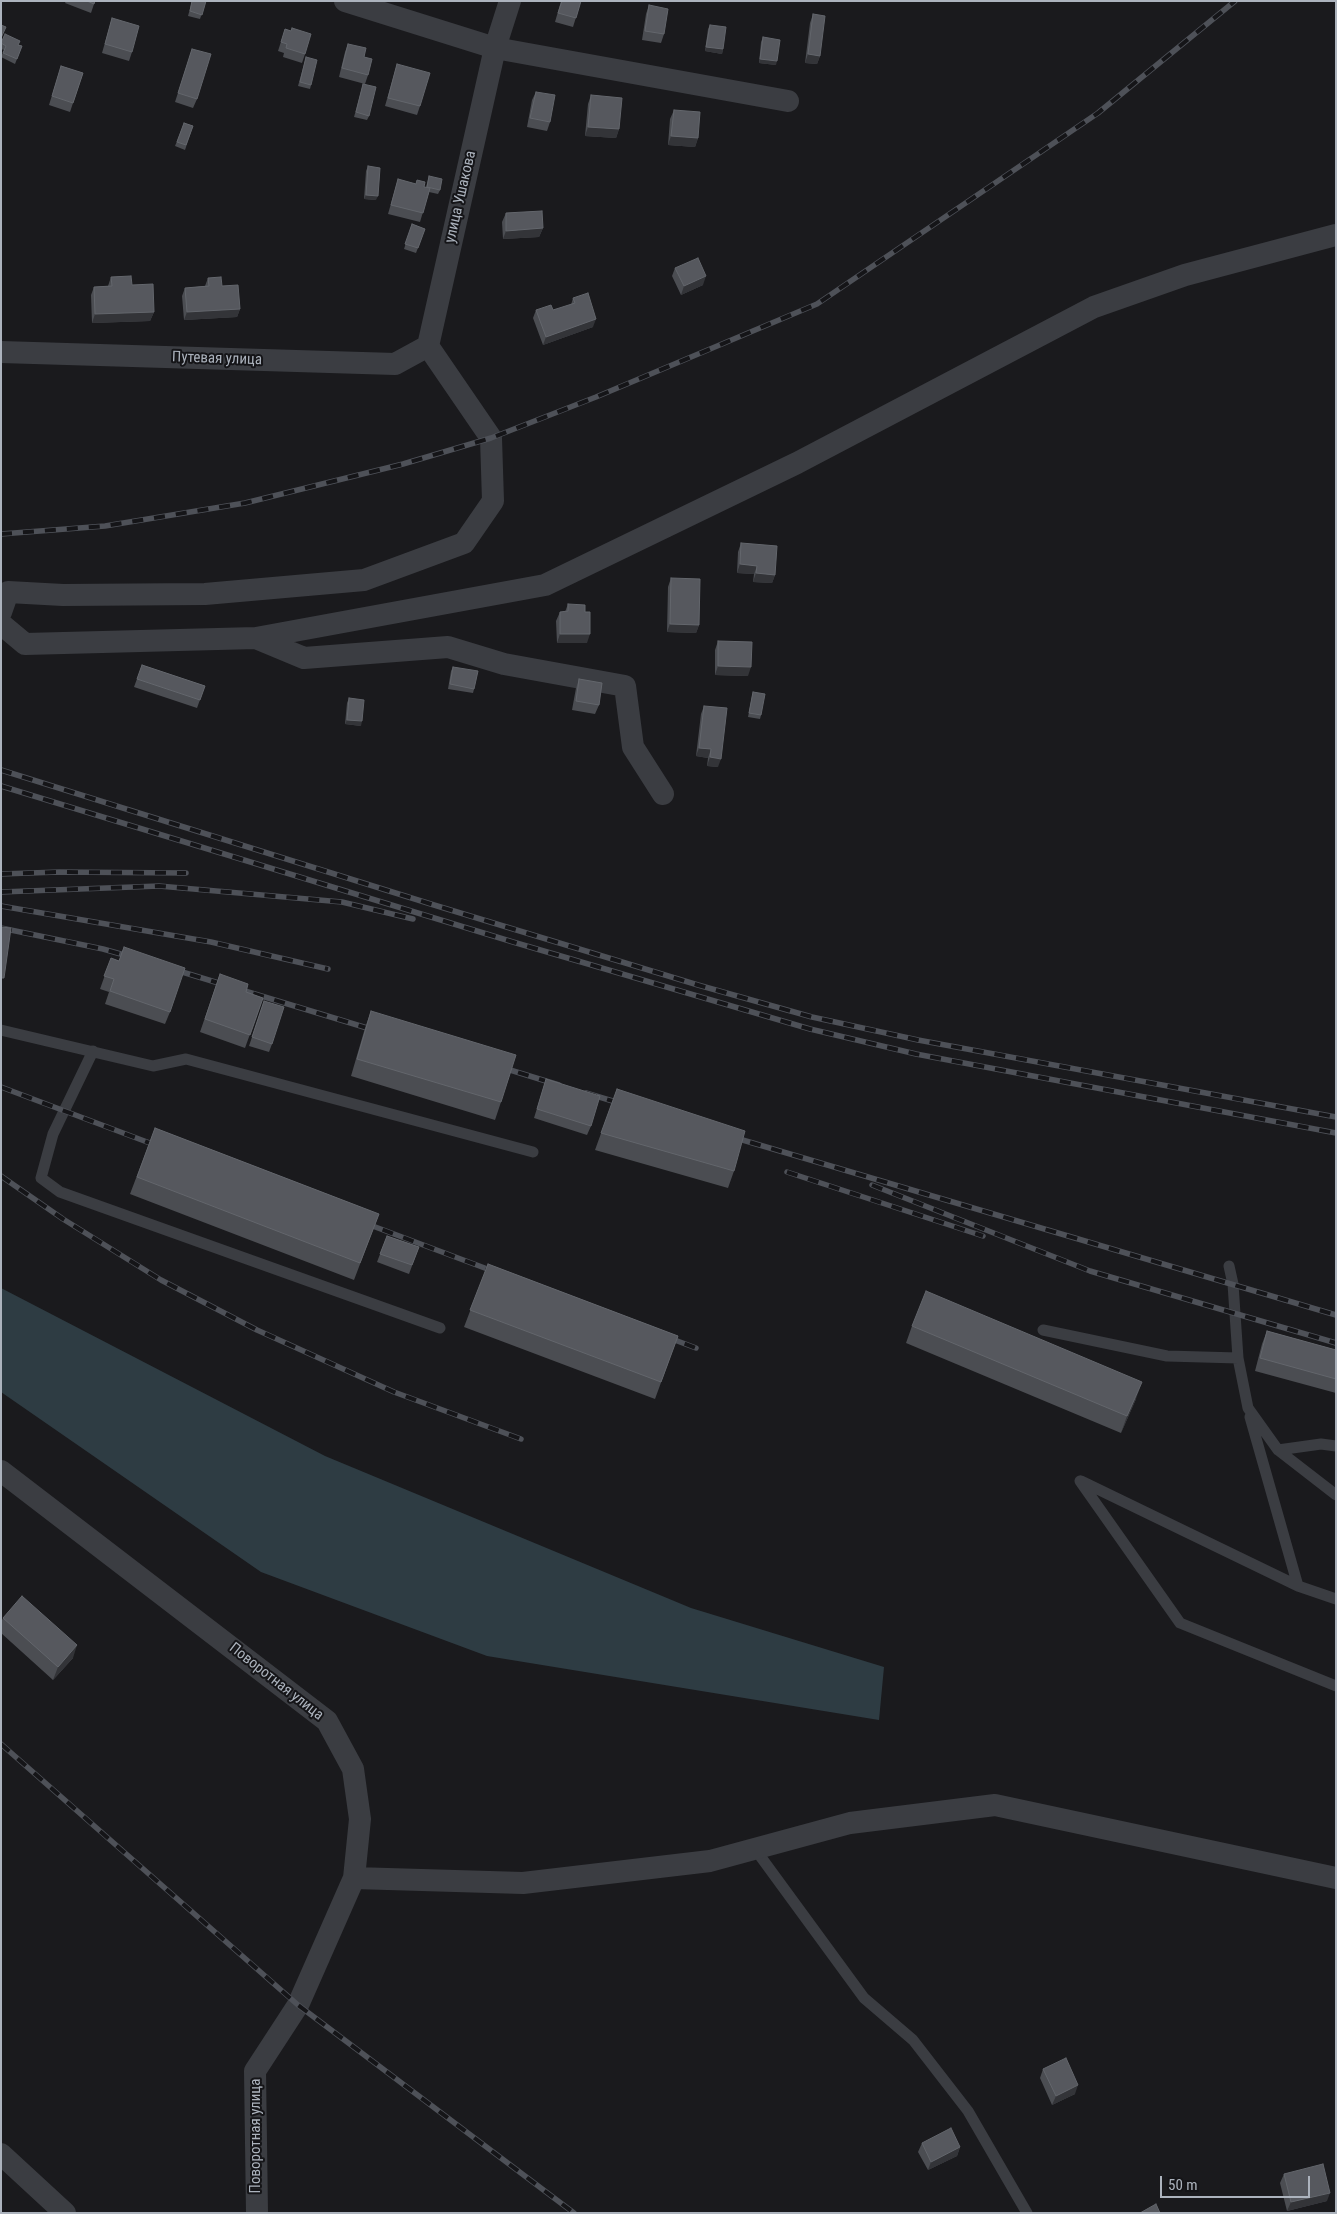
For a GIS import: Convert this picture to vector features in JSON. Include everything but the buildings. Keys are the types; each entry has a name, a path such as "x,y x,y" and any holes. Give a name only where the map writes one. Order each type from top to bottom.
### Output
{"street":[{"path":"345,1 495,48 788,100"},
{"name":"улица Ушакова","path":"428,346 495,48 510,1"},
{"path":"1,624 25,644 256,638 545,585 797,463 1094,308 1185,276 1336,234"},
{"path":"3,599 64,595 205,594 364,580 464,543 493,501 491,438 428,346"},
{"name":"Путевая улица","path":"1,352 395,364 428,346"},
{"path":"256,638 304,658 448,647 504,664 625,686 633,747 663,794"},
{"name":"Поворотная улица","path":"1,1471 327,1721 353,1769 360,1819 354,1878 298,2005 256,2072 257,2213"},
{"path":"354,1878 523,1883 710,1861 850,1823 995,1805 1336,1878"},
{"path":"1,2154 65,2213"}],"lane":[{"path":"1,1030 153,1066 186,1059 533,1152"},
{"path":"93,1051 53,1134 41,1178 60,1192 440,1328"},
{"path":"1229,1266 1233,1284 1238,1358 1248,1408 1298,1586"},
{"path":"1043,1330 1167,1356 1238,1358"},
{"path":"1248,1408 1278,1450 1336,1494"},
{"path":"1278,1450 1320,1444 1336,1446"},
{"path":"1336,1599 1298,1586 1080,1481 1180,1623 1336,1686"},
{"path":"755,1849 864,1998 913,2040 968,2111 1026,2213"}],"shaded area":[{"path":"1,1288 325,1456 691,1608 884,1667 879,1720 487,1656 261,1572 1,1392"}],"railway":[{"path":"1,534 105,526 245,503 403,464 491,438 596,397 817,304 1098,113 1235,1"},
{"path":"1,770 434,905 698,985 812,1017 918,1040 1336,1117"},
{"path":"1,786 513,942 810,1029 916,1054 1336,1133"},
{"path":"1,874 59,872 186,873"},
{"path":"1,892 159,886 342,902 413,919"},
{"path":"1,906 211,942 328,969"},
{"path":"1,928 103,949 135,958"},
{"path":"169,968 377,1031"},
{"path":"497,1066 559,1085"},
{"path":"1,1087 163,1148"},
{"path":"586,1093 626,1105"},
{"path":"729,1136 1336,1315"},
{"path":"787,1172 983,1236"},
{"path":"1,1176 63,1219 161,1280 257,1330 394,1392 521,1439"},
{"path":"872,1185 1090,1271 1336,1343"},
{"path":"362,1222 498,1273"},
{"path":"664,1336 696,1348"},
{"path":"1,1744 298,2005 574,2213"}]}
